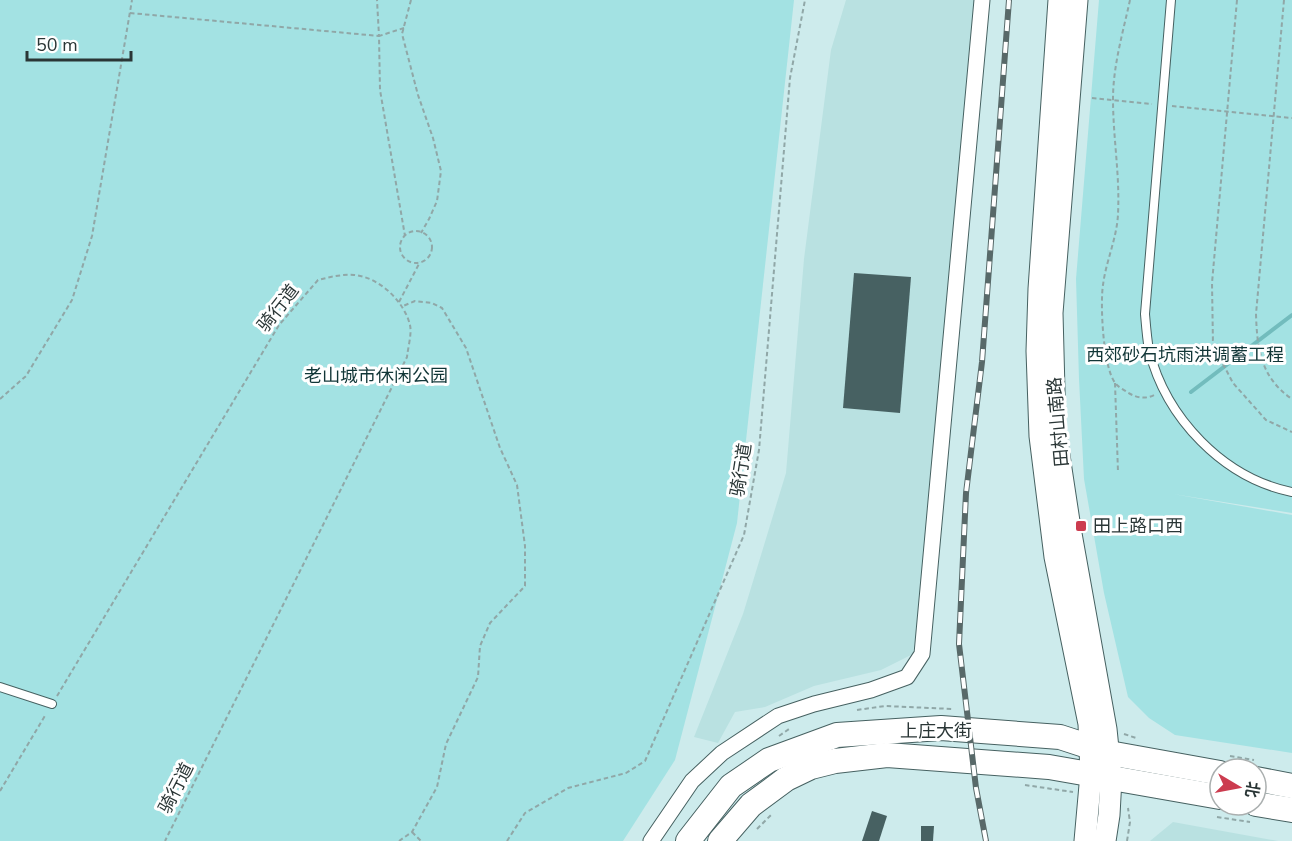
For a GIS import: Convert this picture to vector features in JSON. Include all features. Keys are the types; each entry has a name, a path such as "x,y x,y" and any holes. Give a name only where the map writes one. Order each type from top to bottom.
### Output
{"main road":[{"name":"田村山南路","path":"1059,0 1039,289 1037,351 1040,436 1055,556 1089,724 1100,750"},
{"name":"田村山南路","path":"1077,0 1052,314 1055,429 1100,750 1097,782 1085,841"},
{"name":"上庄大街","path":"688,841 731,786 769,760 837,735 941,728 1060,737 1100,750 1208,771"},
{"name":"上庄大街","path":"720,841 751,805 786,779 811,767 835,760 887,755 1049,767 1097,782 1208,805"},
{"path":"1268,781 1292,786"},
{"name":"田村山南路","path":"1097,782 1109,815 1105,841"},
{"path":"1268,813 1292,810"}],"street":[{"path":"651,841 692,781 722,753 777,716 871,690 907,677 922,654 982,0"}],"lane":[{"path":"1171,0 1145,314 1149,350 1164,390 1205,447 1240,472 1276,489 1292,492"},
{"path":"0,687 52,704"}],"path":[{"path":"0,399 26,376 72,300 92,236 132,0"},
{"path":"377,0 380,90 405,236"},
{"path":"411,0 402,34 441,171 437,201 421,233"},
{"name":"骑行道","path":"507,841 525,813 568,788 626,773 645,761 744,535 759,450 790,78 805,0"},
{"path":"1118,472 1115,383 1107,366 1103,335 1103,285 1118,216 1119,173 1113,99 1115,76 1130,0"},
{"path":"1237,0 1212,283 1213,345 1233,383 1266,420 1292,432"},
{"path":"1284,0 1256,331 1264,369 1282,392 1292,399"},
{"path":"130,13 379,36 404,28"},
{"path":"1092,98 1292,118"},
{"path":"399,302 420,262 428,257 431,248 429,239 421,233 413,232 405,236 400,245 402,255 410,262 420,262"},
{"name":"骑行道","path":"0,791 279,325 318,280 353,274 366,277 386,290 403,306 411,327 407,357 165,841"},
{"path":"399,841 412,832 437,787 446,744 478,677 480,646 490,623 525,586 525,546 517,485 500,448 466,348 442,308 432,303 415,301 403,306"},
{"path":"1115,383 1130,394 1142,399 1164,390"},
{"path":"1023,785 1097,782"},
{"path":"752,833 777,810"},
{"path":"412,832 421,841"}],"shaded area":[{"path":"846,0 981,0 927,551 913,654 881,670 814,686 765,707 735,712 718,743 694,737 743,614 786,473 804,259 831,50"},
{"path":"1173,822 1278,841 1150,841"}],"green space":[{"name":"老山城市休闲公园","path":"0,0 794,0 737,523 675,760 623,841 0,841"},
{"name":"西郊砂石坑雨洪调蓄工程","path":"1099,0 1292,0 1292,513 1173,494 1292,515 1292,753 1175,735 1149,718 1128,697 1104,593 1084,479 1079,379 1076,279"}],"building":[{"path":"854,273 911,277 900,413 843,408"},
{"path":"872,811 887,816 879,841 862,841"},
{"path":"921,826 934,826 933,841 921,841"}],"waterway":[{"path":"1191,392 1292,315"}],"railway":[{"path":"986,841 976,788 959,644 966,493 982,362 1009,0"}],"place":[{"name":"田上路口西","path":"1081,526"}]}
